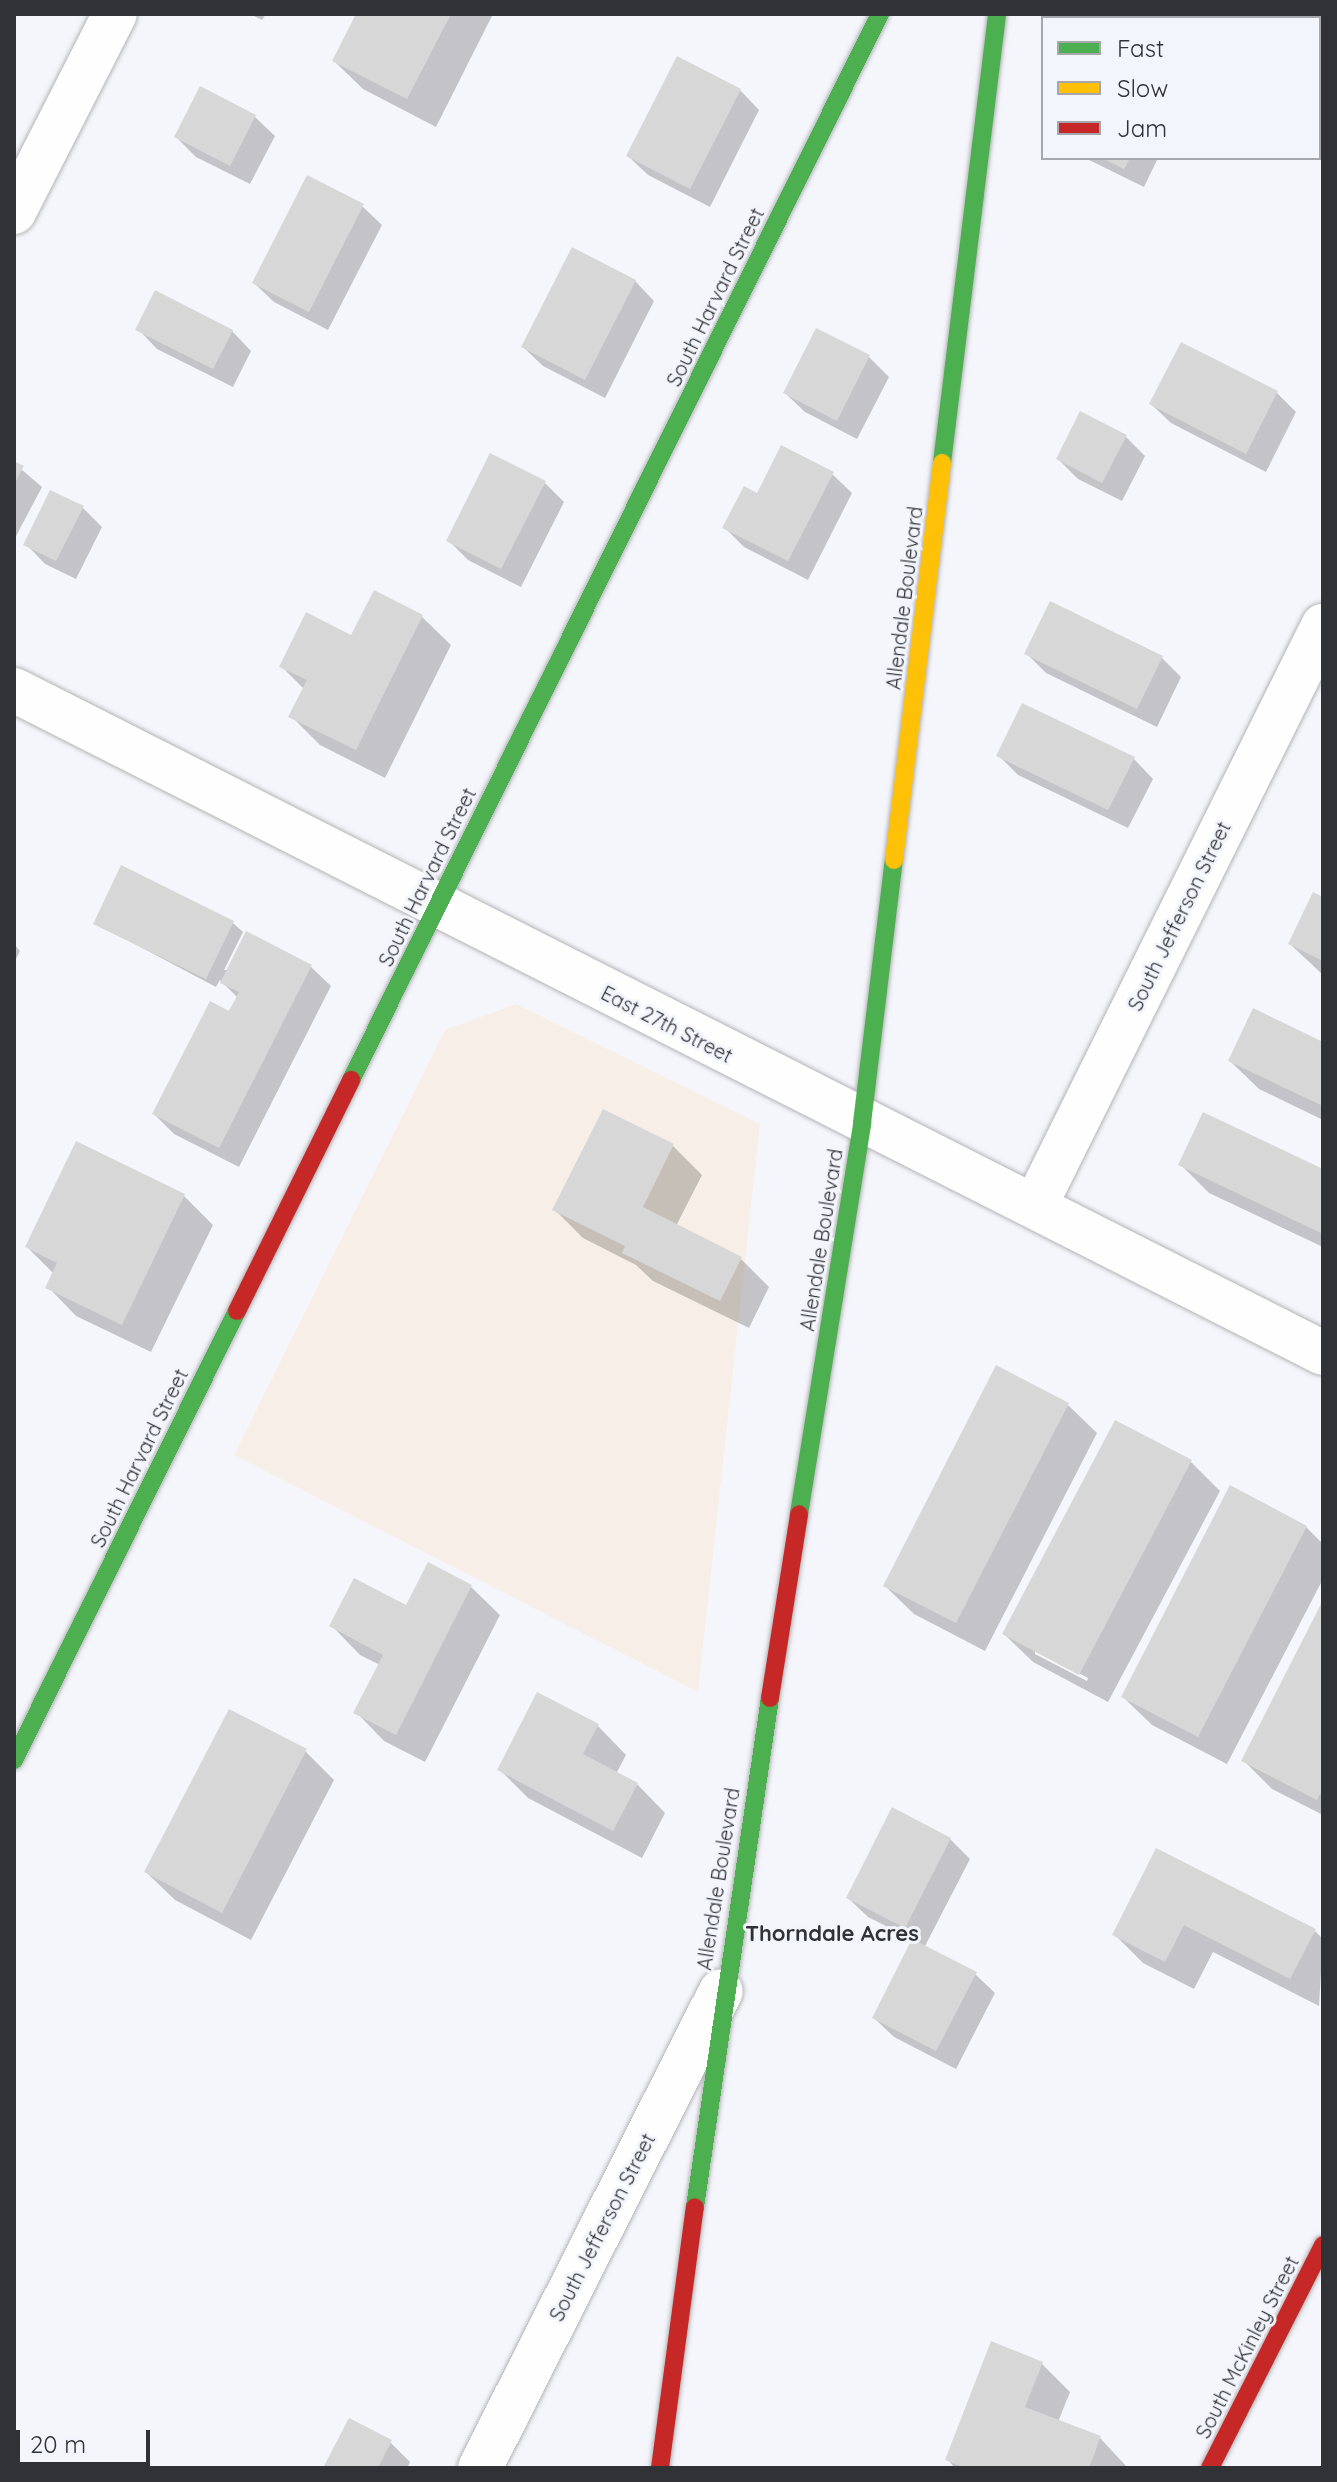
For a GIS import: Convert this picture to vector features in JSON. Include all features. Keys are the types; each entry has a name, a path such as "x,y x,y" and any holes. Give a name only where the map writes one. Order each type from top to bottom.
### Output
{"street":[{"path":"14,212 115,14"},
{"name":"South Harvard Street","path":"14,1760 880,14"},
{"name":"Allendale Boulevard","path":"660,2468 724,1985 862,1123 997,14"},
{"name":"South Jefferson Street","path":"1035,1206 1323,626"},
{"name":"East 27th Street","path":"14,690 862,1123 1035,1206 1323,1353"},
{"name":"South Jefferson Street","path":"480,2468 724,1985"},
{"name":"South McKinley Street","path":"1210,2468 1323,2245"}],"shaded area":[{"path":"516,1004 760,1124 698,1692 234,1455 445,1030"}],"building":[{"path":"356,14 451,14 407,99 332,61"},
{"path":"1323,40 1323,68 1321,67"},
{"path":"677,56 741,89 690,189 626,156"},
{"path":"200,86 256,115 230,166 174,137"},
{"path":"1106,160 1129,160 1124,169"},
{"path":"307,175 364,204 309,312 252,283"},
{"path":"572,247 636,280 585,380 521,347"},
{"path":"155,290 233,330 213,369 135,330"},
{"path":"816,328 870,355 837,421 783,393"},
{"path":"1181,342 1278,391 1246,454 1149,404"},
{"path":"1080,411 1127,435 1102,483 1056,459"},
{"path":"781,445 834,472 788,561 722,528 744,486 757,493"},
{"path":"490,453 546,481 501,569 446,541"},
{"path":"14,461 24,466 14,484"},
{"path":"50,490 84,506 56,561 23,545"},
{"path":"374,590 423,615 356,750 288,717 307,680 279,667 306,612 351,635"},
{"path":"1050,601 1163,656 1137,709 1024,654"},
{"path":"1022,703 1135,757 1108,810 996,756"},
{"path":"121,865 234,921 206,979 93,924"},
{"path":"1313,892 1323,897 1323,961 1288,944"},
{"path":"246,931 312,965 219,1148 152,1114 210,1001 229,1011 239,992 220,983"},
{"path":"1253,1008 1323,1042 1323,1106 1228,1061"},
{"path":"603,1109 674,1144 643,1207 742,1257 720,1301 622,1253 625,1246 552,1210"},
{"path":"1203,1112 1323,1169 1321,1233 1178,1165"},
{"path":"76,1141 185,1194 122,1325 45,1288 57,1263 25,1247"},
{"path":"996,1365 1069,1403 956,1623 883,1586"},
{"path":"1115,1420 1192,1460 1079,1675 1002,1634"},
{"path":"1230,1485 1307,1526 1198,1737 1121,1697"},
{"path":"428,1562 472,1585 396,1735 353,1713 383,1655 329,1626 354,1578 406,1605"},
{"path":"1323,1600 1323,1788 1317,1800 1241,1761"},
{"path":"537,1692 599,1724 583,1754 638,1783 613,1831 497,1770"},
{"path":"229,1709 307,1749 222,1913 144,1872"},
{"path":"892,1807 951,1838 905,1928 846,1898"},
{"path":"1156,1848 1316,1929 1290,1979 1184,1925 1165,1962 1112,1935"},
{"path":"912,1939 977,1972 936,2051 872,2018"},
{"path":"991,2341 1043,2362 1025,2407 1101,2436 1089,2468 965,2468 945,2460"},
{"path":"349,2418 392,2440 378,2468 323,2468"}],"traffic: fast":[{"path":"351,1080 880,14"},
{"path":"942,463 997,14"},
{"path":"799,1514 862,1123 894,860"},
{"path":"14,1760 237,1311"},
{"path":"695,2207 770,1698"}],"traffic: slow":[{"path":"894,860 942,463"}],"traffic: jam":[{"path":"237,1311 351,1080"},
{"path":"770,1698 799,1514"},
{"path":"660,2468 695,2207"},
{"path":"1210,2468 1323,2245"}],"district":[{"name":"Thorndale Acres","path":"832,1934"}]}
